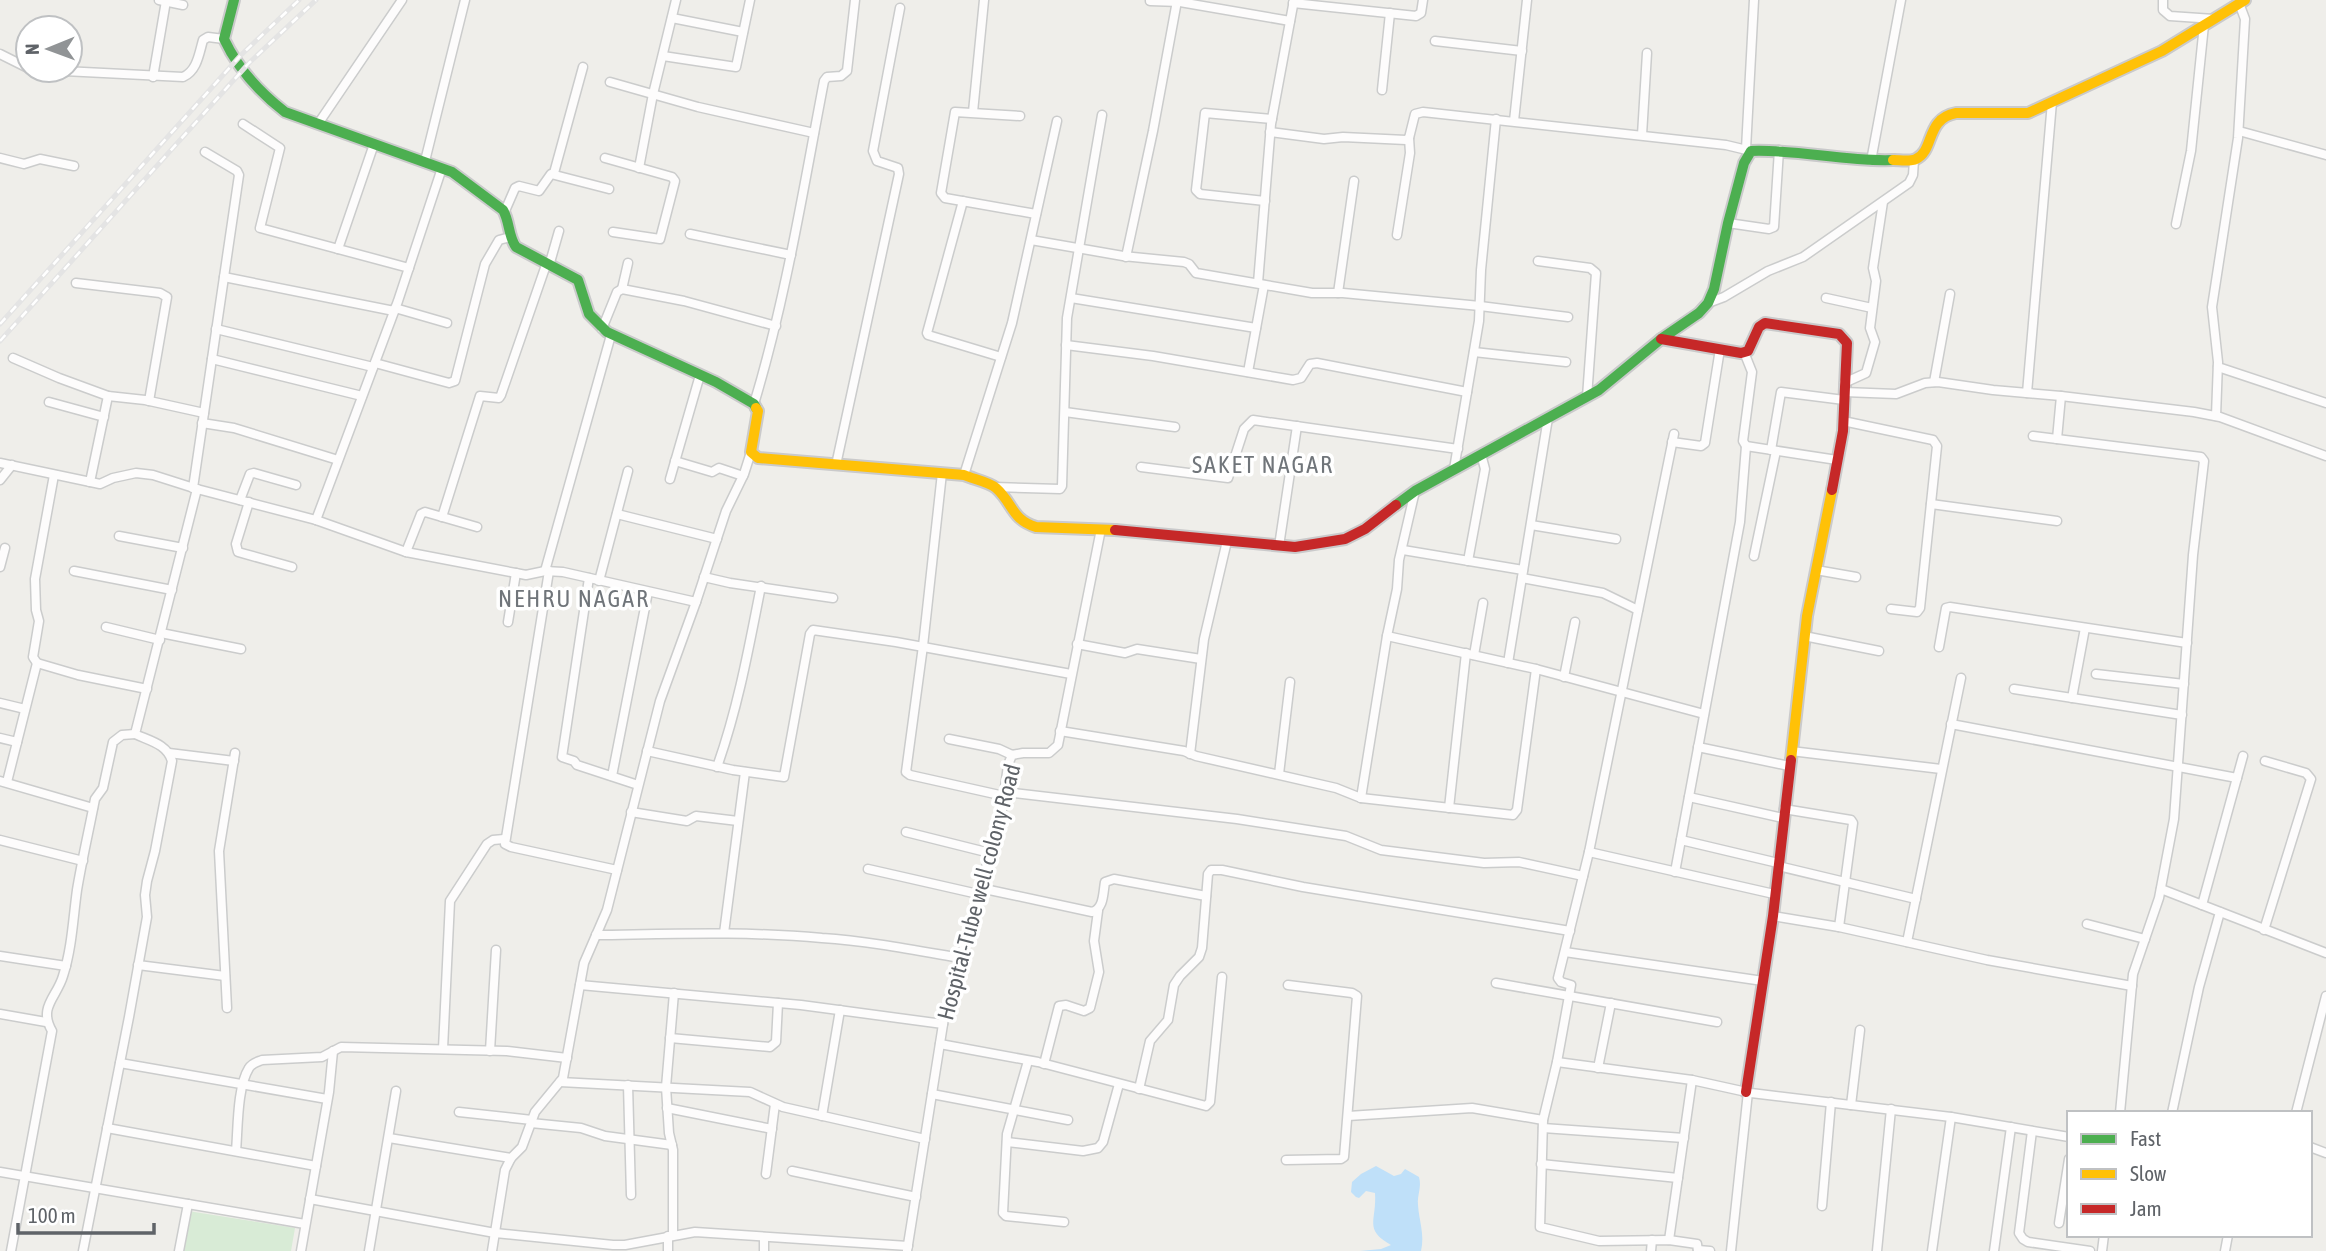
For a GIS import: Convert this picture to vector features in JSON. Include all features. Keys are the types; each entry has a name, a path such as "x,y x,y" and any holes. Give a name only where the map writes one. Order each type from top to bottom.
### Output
{"street":[{"path":"234,0 224,39 243,69 272,103 285,112 456,174 505,211"},
{"path":"318,124 402,0"},
{"path":"425,161 465,0"},
{"path":"639,168 653,94 676,0"},
{"path":"663,56 736,67 750,0"},
{"path":"754,404 776,326 824,81 827,77 841,76 847,71 855,0"},
{"path":"973,113 984,0"},
{"path":"1248,372 1261,284 1270,132 1294,2 1419,16 1423,0"},
{"path":"1514,121 1527,0"},
{"path":"995,487 1017,518 1036,527 1101,529 1295,547 1345,539 1365,529 1415,491 1599,390 1661,339 1699,313 1708,303 1714,289 1728,223 1749,150 1754,0"},
{"path":"1871,161 1901,0"},
{"path":"2163,0 2163,10 2170,16 2214,19"},
{"path":"153,77 163,1 183,5"},
{"path":"1150,1 1177,1 1290,21"},
{"path":"1126,257 1177,1"},
{"path":"1397,235 1410,153 1409,138 1415,114 1418,112 1642,135 1749,150 1779,150 1871,161 1914,159 1921,155 1939,120 1945,115 2028,113 2162,51 2242,2 2245,19 2239,131 2212,307 2218,367 2216,416"},
{"path":"836,465 900,174 898,169 877,161 873,156 900,8"},
{"path":"1382,90 1390,13"},
{"path":"672,18 743,32"},
{"path":"2176,224 2191,151 2204,26"},
{"path":"84,73 183,78 190,74 203,40 208,37 224,39"},
{"path":"1434,41 1522,51"},
{"path":"1642,135 1647,53"},
{"path":"492,1251 505,1170 511,1158 522,1147 535,1112 563,1078 584,963 607,910 660,701 726,512 743,476 751,452 758,411 754,404 700,375 607,332 589,314 578,280 516,247 510,237 505,211 515,188 519,186 539,191 554,173 583,67"},
{"path":"610,82 706,109 814,133"},
{"path":"2027,393 2052,102"},
{"path":"1020,116 957,111 953,114 941,193 945,198 1036,214"},
{"path":"1265,201 1200,194 1196,190 1197,178 1205,113 1272,119"},
{"path":"751,452 765,460 964,475 995,487 1062,488 1066,345 1071,298 1102,116"},
{"path":"1454,469 1480,306 1496,119"},
{"path":"964,475 1012,323 1057,121"},
{"path":"243,124 280,148 260,228 409,268"},
{"path":"2239,131 2326,155"},
{"path":"1270,132 1324,139 1343,136 1402,140 1409,138"},
{"path":"338,249 374,144"},
{"path":"1728,223 1769,229 1774,227 1779,150"},
{"path":"135,734 183,548 195,489 239,175 237,171 205,152"},
{"path":"0,158 24,164 40,159 74,166"},
{"path":"605,158 672,177 675,181 661,237 657,240 613,232"},
{"path":"1708,303 1724,297 1768,271 1803,257 1883,202 1912,180 1914,159"},
{"path":"316,520 395,309 442,168"},
{"path":"554,173 609,189"},
{"path":"1338,293 1354,181"},
{"path":"963,201 927,333 1001,358"},
{"path":"1844,392 1868,370 1875,342 1870,328 1876,281 1873,268 1883,202"},
{"path":"442,517 480,396 496,398 501,395 559,231"},
{"path":"690,234 791,255"},
{"path":"216,329 449,383 455,381 485,264 499,240 510,237"},
{"path":"1031,240 1126,257 1184,262 1196,273 1312,293 1480,306 1568,317"},
{"path":"1538,261 1590,268 1596,273 1587,397"},
{"path":"622,289 628,263"},
{"path":"224,277 395,309 447,323"},
{"path":"76,283 160,293 167,298 149,401"},
{"path":"617,870 512,847 505,844 504,839 547,571 617,292 622,289 684,301 776,326"},
{"path":"1934,382 1950,294"},
{"path":"1071,298 1256,328"},
{"path":"1826,298 1872,308"},
{"path":"1661,339 1744,352 1748,351 1759,327 1765,323 1839,334 1847,343 1843,421 1804,636 1773,916 1747,1092 1731,1251"},
{"path":"1066,345 1153,356 1298,380 1308,366 1318,363 1467,392"},
{"path":"1710,1251 1698,1250 1697,1244 1668,1240 1604,1241 1540,1227 1543,1124 1571,985 1561,982 1559,978 1589,852 1673,438 1700,446 1705,443 1720,349"},
{"path":"1474,352 1566,362"},
{"path":"1675,872 1740,522 1746,446 1743,441 1752,372 1744,352"},
{"path":"13,358 108,396 149,401 338,460"},
{"path":"212,359 362,396"},
{"path":"2218,367 2326,402"},
{"path":"670,479 700,375"},
{"path":"1754,556 1781,392 1896,394 1934,382 2061,396 2216,416 2326,456"},
{"path":"90,482 108,396"},
{"path":"2057,439 2061,396"},
{"path":"48,402 104,417"},
{"path":"1065,412 1175,427"},
{"path":"1508,663 1548,418"},
{"path":"1141,467 1228,478 1244,429 1250,421 1458,449"},
{"path":"1843,421 1936,442 1919,611 1891,609"},
{"path":"1279,546 1297,426"},
{"path":"2033,436 2203,458 2174,819 2161,889 2135,966 2120,1111"},
{"path":"1746,446 1837,460"},
{"path":"1468,561 1485,469 1481,454"},
{"path":"675,461 712,472 719,468 743,476"},
{"path":"0,463 90,482 104,483 136,473 153,475 195,489 316,520 406,552 526,575 547,571 589,578 696,602"},
{"path":"0,480 12,465"},
{"path":"599,581 628,471"},
{"path":"942,473 906,772 910,775 1005,794 1237,819 1346,836 1381,850 1484,863 1519,862 1583,876"},
{"path":"292,567 238,552 236,544 250,474 296,485"},
{"path":"54,475 35,579 39,621 33,657 37,663 78,675 147,689"},
{"path":"1361,798 1397,589 1399,560 1415,491"},
{"path":"1931,504 2057,522"},
{"path":"406,552 421,514 425,512 477,527"},
{"path":"617,514 717,539"},
{"path":"1531,525 1616,539"},
{"path":"1101,529 1060,731 1190,754 1336,788 1361,798 1513,815 1517,810 1536,669"},
{"path":"119,536 183,548"},
{"path":"1190,754 1201,659 1227,541"},
{"path":"0,567 5,548"},
{"path":"1403,550 1468,561 1603,593 1638,610"},
{"path":"1816,570 1856,577"},
{"path":"74,571 172,590"},
{"path":"509,622 516,573"},
{"path":"704,576 730,583 833,598"},
{"path":"589,578 562,757 577,765 638,785"},
{"path":"717,766 742,681 761,586"},
{"path":"612,776 648,592"},
{"path":"1449,808 1470,654 1483,603"},
{"path":"1939,647 1946,608 1950,607 2187,643"},
{"path":"1564,677 1575,622"},
{"path":"106,627 241,649"},
{"path":"2072,698 2085,628"},
{"path":"647,751 745,772 781,777 785,775 811,632 816,630 923,646 1071,674"},
{"path":"1387,636 1536,669 1704,714"},
{"path":"1804,636 1879,650"},
{"path":"1077,644 1125,653 1137,649 1201,659"},
{"path":"37,663 17,742 3,782 93,808"},
{"path":"2096,674 2184,684"},
{"path":"1907,942 1961,678"},
{"path":"1279,774 1290,682"},
{"path":"2014,689 2182,715"},
{"path":"0,703 25,709"},
{"path":"1951,724 2237,778"},
{"name":"Hospital-Tube well colony Road","path":"908,1249 943,1024 1005,794 1008,765 1012,755 1054,751 1058,745 1060,731"},
{"path":"11,1251 52,1031 46,1022 49,1001 61,982 66,966 94,799 103,788 113,743 122,735 135,734 164,747 172,761 147,881 145,895 148,912 83,1251"},
{"path":"0,738 17,742"},
{"path":"949,739 999,749 1012,755"},
{"path":"1698,747 1789,766"},
{"path":"1791,751 1941,769"},
{"path":"169,753 234,757 219,851 227,1008"},
{"path":"2202,905 2243,756"},
{"path":"2264,930 2311,779 2306,773 2265,761"},
{"path":"724,933 745,772"},
{"path":"1689,797 1784,814 1851,820 1854,827 1839,927"},
{"path":"631,813 687,821 696,816 738,821"},
{"path":"906,832 990,853"},
{"path":"443,1049 450,901 487,844 492,840 504,839"},
{"path":"0,840 83,861"},
{"path":"1681,840 1916,899"},
{"path":"1589,852 1774,894"},
{"path":"868,869 1098,911"},
{"path":"1139,1089 1150,1041 1168,1020 1174,985 1199,957 1202,948 1208,874 1211,870 1570,931"},
{"path":"1044,1064 1059,1006 1066,1004 1084,1011 1090,1008 1099,972 1094,941 1105,882 1114,879 1206,896"},
{"path":"2161,889 2326,953"},
{"path":"2172,1111 2199,987 2220,912"},
{"path":"1773,916 1839,927 1987,960 2132,986"},
{"path":"2087,925 2145,939"},
{"path":"596,936 724,933 824,938 960,958"},
{"path":"490,1051 496,950"},
{"path":"1565,952 1763,981"},
{"path":"0,956 66,966"},
{"path":"138,965 225,976"},
{"path":"940,1044 1028,1060 1206,1106 1209,1105 1222,977"},
{"path":"1496,983 1717,1022"},
{"path":"580,985 778,1003 943,1024"},
{"path":"1286,1160 1343,1157 1357,996 1352,993 1288,985"},
{"path":"668,1251 671,1236 673,1145 669,1133 666,1087 674,993"},
{"path":"2297,1111 2326,996"},
{"path":"670,1038 769,1047 776,1042 778,1003"},
{"path":"1598,1068 1611,1003"},
{"path":"822,1116 840,1010"},
{"path":"0,1014 46,1022"},
{"path":"1851,1105 1860,1030"},
{"path":"236,1151 243,1084 248,1069 253,1063 262,1060 322,1057 341,1047 533,1053 567,1058"},
{"path":"300,1251 333,1051"},
{"path":"1028,1060 1013,1109 1007,1142 1003,1213 1006,1216 1064,1222"},
{"path":"1557,1062 1692,1080 1747,1092 1951,1116 2067,1137"},
{"path":"120,1063 327,1099"},
{"path":"1668,1240 1692,1080"},
{"path":"560,1082 750,1092 775,1104 925,1139"},
{"path":"1007,1142 1083,1151 1098,1148 1103,1142 1119,1084"},
{"path":"628,1085 631,1195"},
{"path":"369,1251 396,1091"},
{"path":"932,1094 1068,1120"},
{"path":"1822,1206 1831,1102"},
{"path":"766,1174 775,1104"},
{"path":"667,1108 772,1129"},
{"path":"1348,1116 1472,1108 1543,1124 1684,1138"},
{"path":"1877,1251 1891,1109"},
{"path":"459,1112 581,1128 605,1136 673,1145"},
{"path":"1932,1251 1951,1116"},
{"path":"1994,1251 2011,1127"},
{"path":"107,1128 316,1166"},
{"path":"2032,1131 2019,1233 2028,1242 2047,1248 2090,1251"},
{"path":"389,1138 511,1158"},
{"path":"1541,1164 1678,1178"},
{"path":"792,1171 916,1197"},
{"path":"0,1172 305,1224"},
{"path":"2059,1223 2067,1172"},
{"path":"310,1199 495,1233 612,1245 695,1232 908,1249"},
{"path":"179,1251 188,1205"},
{"path":"764,1237 764,1251"},
{"path":"1651,1251 1652,1240"},
{"path":"823,1251 824,1241"},
{"path":"1602,1251 1604,1241"}],"green space":[{"path":"188,1211 295,1228 291,1251 181,1251"}],"water":[{"path":"1376,1166 1394,1176 1405,1169 1419,1177 1421,1251 1360,1251 1391,1245 1374,1229 1375,1193 1366,1191 1359,1198 1351,1192 1352,1182"}],"railway":[{"path":"0,324 241,55 299,0"},
{"path":"0,341 249,63 316,0"}],"traffic: fast":[{"path":"234,0 224,39 250,79 285,112 452,172 503,210 516,247 578,280 589,314 607,332 716,382 754,404 756,408"},
{"path":"1396,505 1415,491 1599,390 1661,339 1699,313 1708,303 1714,289 1744,163 1751,151 1893,160"}],"traffic: slow":[{"path":"1893,160 1911,160 1922,155 1939,121 1946,116 1956,113 2028,113 2162,51 2245,0"},
{"path":"756,408 758,411 751,452 758,458 964,475 996,488 1022,520 1036,527 1115,530"},
{"path":"1791,760 1807,616 1832,490"}],"traffic: jam":[{"path":"1661,339 1741,353 1748,351 1759,327 1765,323 1839,334 1847,343 1843,431 1832,490"},
{"path":"1115,530 1295,547 1345,539 1365,529 1396,505"},
{"path":"1746,1092 1773,916 1791,760"}],"district":[{"name":"SAKET NAGAR","path":"1263,464"},
{"name":"NEHRU NAGAR","path":"574,598"}]}
